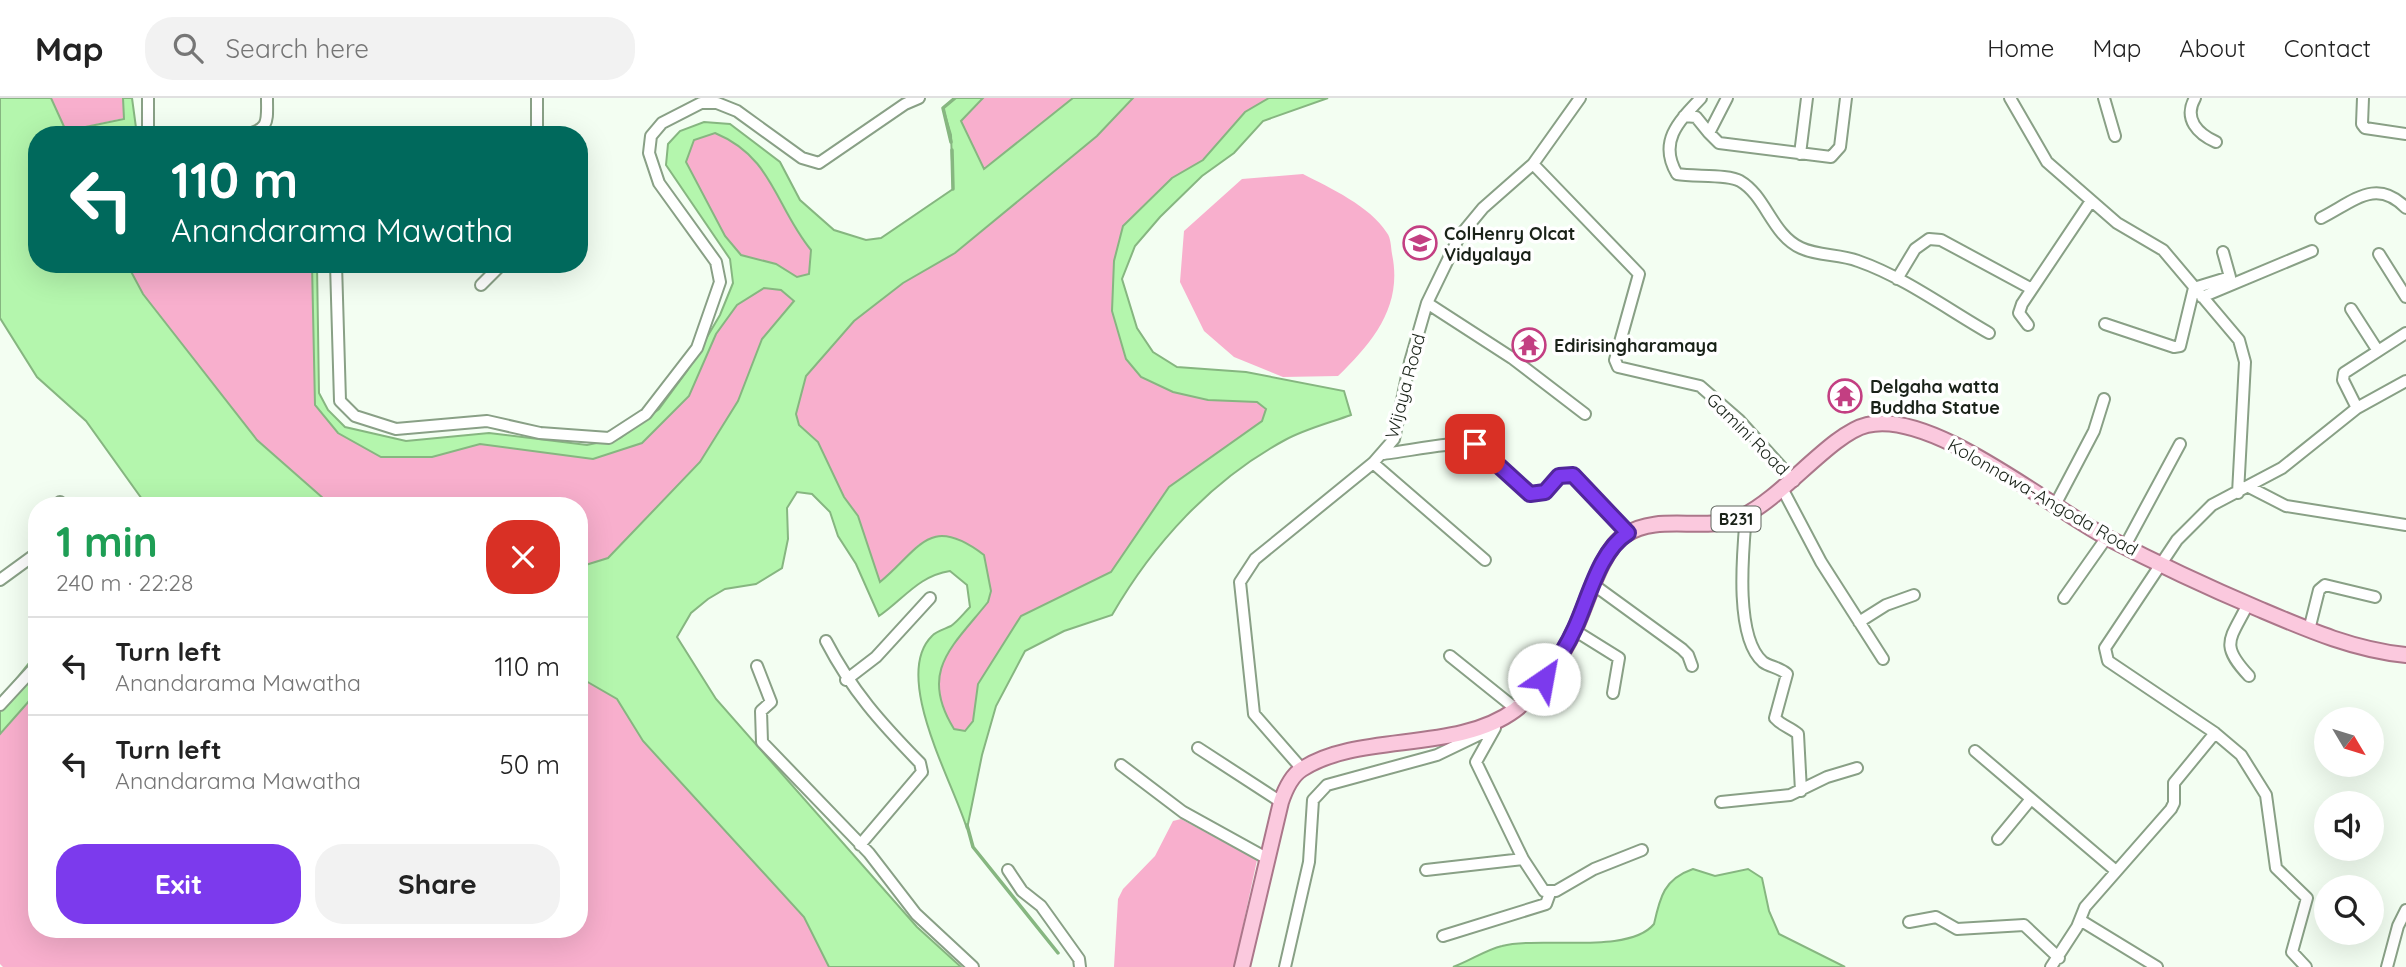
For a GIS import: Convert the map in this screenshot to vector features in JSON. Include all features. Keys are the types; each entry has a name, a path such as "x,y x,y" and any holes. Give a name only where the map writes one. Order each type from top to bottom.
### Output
{"main road":[{"name":"Kolonnawa-Angoda Road","path":"1628,533 1663,524 1722,523 1746,515 1788,486 1844,436 1861,426 1886,422 1927,432 1952,443 2107,537 2248,604 2309,630 2385,653 2406,655"},
{"path":"1242,967 1285,788 1302,769 1355,751 1480,729 1498,723 1516,709 1544,679 1574,630 1615,544 1628,533"}],"street":[{"path":"148,98 148,126"},
{"path":"264,126 267,122 268,98"},
{"path":"537,98 537,126"},
{"path":"335,273 340,401 355,416 396,429 486,421 540,433 609,438 646,414 697,348 720,282 716,262 659,183 649,153 651,136 662,123 701,103 717,103 737,111 802,158 819,163 905,104 919,98"},
{"name":"Wijaya Road","path":"1302,769 1254,714 1240,582 1255,559 1382,454 1397,430 1410,362 1427,303 1459,237 1483,208 1533,164 1580,98"},
{"path":"1701,98 1684,116 1669,141 1668,159 1677,174 1705,178 1724,176 1739,180 1750,189 1781,232 1800,248 1857,260 1897,279 1989,333"},
{"path":"1709,133 1727,98"},
{"path":"1800,154 1807,98"},
{"path":"1684,116 1696,117 1719,142 1831,157 1837,153 1846,98"},
{"path":"2010,98 2047,162 2117,223 2163,250 2239,340 2245,362 2238,493"},
{"path":"2104,98 2115,136"},
{"path":"2195,98 2190,108 2192,121 2201,135 2216,142"},
{"path":"2363,98 2362,124 2365,128 2406,134"},
{"name":"Gamini Road","path":"1533,164 1639,274 1615,360 1618,367 1700,386 1739,421 1788,486"},
{"path":"2321,218 2375,191 2393,194 2406,208"},
{"path":"2028,325 2019,313 2091,201"},
{"path":"1897,279 1915,249 1929,239 1941,240 2032,289"},
{"path":"2202,297 2312,251"},
{"path":"2194,288 2230,277 2223,252"},
{"path":"2379,254 2406,298"},
{"path":"481,285 493,273"},
{"path":"2105,324 2175,347 2180,346 2194,288"},
{"path":"1427,303 1512,358 1585,414"},
{"path":"2351,309 2378,351"},
{"path":"2357,408 2342,376 2406,332"},
{"path":"2306,967 2292,952 2307,898 2276,868 2266,795 2241,755 2215,733 2108,661 2105,649 2108,640 2177,540 2212,505 2282,468 2357,408 2406,381"},
{"path":"2054,507 2094,430 2104,400"},
{"path":"1382,454 1420,451 1465,441 1475,444 1530,494 1545,492 1559,476 1573,475 1628,533"},
{"path":"2125,546 2180,444"},
{"path":"1373,463 1485,560"},
{"path":"1788,486 1821,562 1882,659"},
{"path":"2249,487 2286,506 2406,526"},
{"path":"1746,515 1743,614 1756,653 1765,663 1779,667 1787,674 1775,718 1781,725 1790,727 1798,734 1801,791"},
{"path":"2064,598 2107,537"},
{"path":"0,580 28,560"},
{"path":"1594,585 1682,649 1688,654 1692,666"},
{"path":"2309,630 2319,590 2325,586 2375,597"},
{"path":"1859,622 1886,605 1914,595"},
{"path":"846,680 876,657 930,598"},
{"path":"2248,604 2232,636 2229,649 2231,658 2249,676"},
{"path":"1574,630 1619,658 1613,693"},
{"path":"826,641 846,680 872,714 920,763 922,772 860,845"},
{"path":"1450,656 1516,709"},
{"path":"757,666 771,702 761,711 762,743 869,853 916,914 973,967"},
{"path":"0,705 28,675"},
{"path":"1498,723 1476,762 1523,859 1541,888 1550,893"},
{"path":"1285,967 1309,862 1313,800 1327,785 1437,755 1498,723"},
{"path":"1909,922 1936,917 1957,929 2024,925 2055,963 2085,907 2171,809 2174,803 2174,783 2215,733"},
{"path":"1198,748 1281,802"},
{"path":"1975,751 2116,871"},
{"path":"1121,765 1183,812 1268,859"},
{"path":"1721,802 1771,798 1801,791 1827,777 1857,768"},
{"path":"1998,839 2031,799"},
{"path":"1443,936 1546,904 1550,893 1594,869 1642,850"},
{"path":"1426,870 1523,859"},
{"path":"1008,870 1022,891 1041,906 1079,959 1080,967"},
{"path":"2387,967 2398,926 2406,910"},
{"path":"2080,920 2157,967"},
{"path":"2134,967 2142,956"}],"shaded area":[{"path":"0,98 51,98 64,126 28,126 28,273 132,273 143,294 257,440 322,497 141,497 86,421 37,377 0,318"},
{"path":"51,98 123,98 124,118 88,126 63,126"},
{"path":"123,98 132,98 136,126 90,126 124,119"},
{"path":"955,98 983,98 961,121 984,169 1073,98 1133,98 1097,136 955,253 903,283 854,321 806,376 796,414 799,425 818,442 844,497 858,516 880,582 916,548 937,536 950,537 965,543 984,555 991,591 988,602 952,646 940,675 939,691 954,729 965,731 973,721 978,684 1021,616 1111,572 1169,487 1262,421 1266,409 1257,402 1208,400 1173,392 1141,377 1126,359 1112,311 1114,261 1123,226 1172,178 1203,160 1245,112 1269,98 1328,98 1263,121 1234,153 1202,176 1160,217 1135,246 1122,279 1137,328 1153,352 1177,367 1246,372 1344,391 1351,415 1285,440 1258,456 1209,494 1165,539 1112,615 1064,631 1025,651 996,706 982,755 967,829 929,731 918,677 921,654 932,636 951,626 970,607 967,585 950,571 939,574 920,583 879,616 856,564 838,536 830,512 812,494 797,492 787,508 788,539 782,568 756,584 725,589 708,599 691,613 677,637 716,699 917,927 961,967 829,967 804,917 643,741 617,699 588,682 588,564 608,558 700,462 738,401 762,339 794,301 781,290 764,288 737,305 716,334 689,396 642,443 593,459 480,444 432,457 381,457 338,433 315,405 312,273 317,273 319,393 328,410 345,427 406,441 489,433 587,445 620,438 659,409 687,371 720,315 733,283 730,259 666,165 668,144 680,131 704,122 730,124 780,162 800,200 834,230 866,240 881,238 953,189 951,135 943,108","holes":["715,133 749,155 771,184 811,250 809,274 797,277 776,264 741,255 725,236 686,162 694,140"]},
{"path":"983,98 1073,98 984,170 960,120"},
{"path":"1133,98 1269,98 1245,112 1203,160 1172,178 1114,261 1112,311 1126,359 1208,400 1257,402 1266,409 1262,421 1169,487 1111,572 1021,616 978,684 973,721 965,731 954,729 939,691 944,660 988,602 991,591 919,544 880,583 858,516 844,497 818,442 799,425 796,414 806,376 854,321 903,283 955,253 1097,136"},
{"path":"715,133 734,143 749,156 771,184 811,249 809,274 797,277 776,264 741,255 725,236 686,162 694,140"},
{"path":"1303,174 1360,206 1380,223 1391,243 1394,273 1389,306 1382,322 1363,350 1338,376 1283,377 1234,357 1204,331 1180,282 1184,231 1242,179"},
{"path":"132,273 312,273 315,405 338,433 432,457 480,444 593,459 689,396 716,334 737,305 764,287 781,290 794,302 762,339 738,401 700,462 608,558 588,564 588,497 322,497 257,440 143,294"},
{"path":"28,664 28,702 0,734 0,699"},
{"path":"588,682 617,699 643,741 804,917 829,967 3,967 0,964 0,734 28,702 28,938 588,938"},
{"path":"1181,819 1257,860 1234,967 1114,967 1118,899 1123,889 1155,856 1173,821"},
{"path":"1693,869 1715,876 1748,869 1762,878 1769,911 1779,934 1845,967 1453,967 1490,950 1518,943 1605,942 1642,933 1654,924 1661,897 1669,884"}],"waterway":[{"path":"951,142 943,108 955,98"},
{"path":"952,150 953,189"},
{"path":"967,825 973,847 1058,953"}],"place":[{"name":"ColHenry Olcat Vidyalaya","path":"1420,243"},
{"name":"Edirisingharamaya","path":"1529,345"},
{"name":"Delgaha watta Buddha Statue","path":"1845,396"}],"route":[{"path":"1475,444 1530,494 1539,495 1545,492 1559,476 1573,475 1628,533 1615,544 1604,563 1574,630 1544,679"}]}
